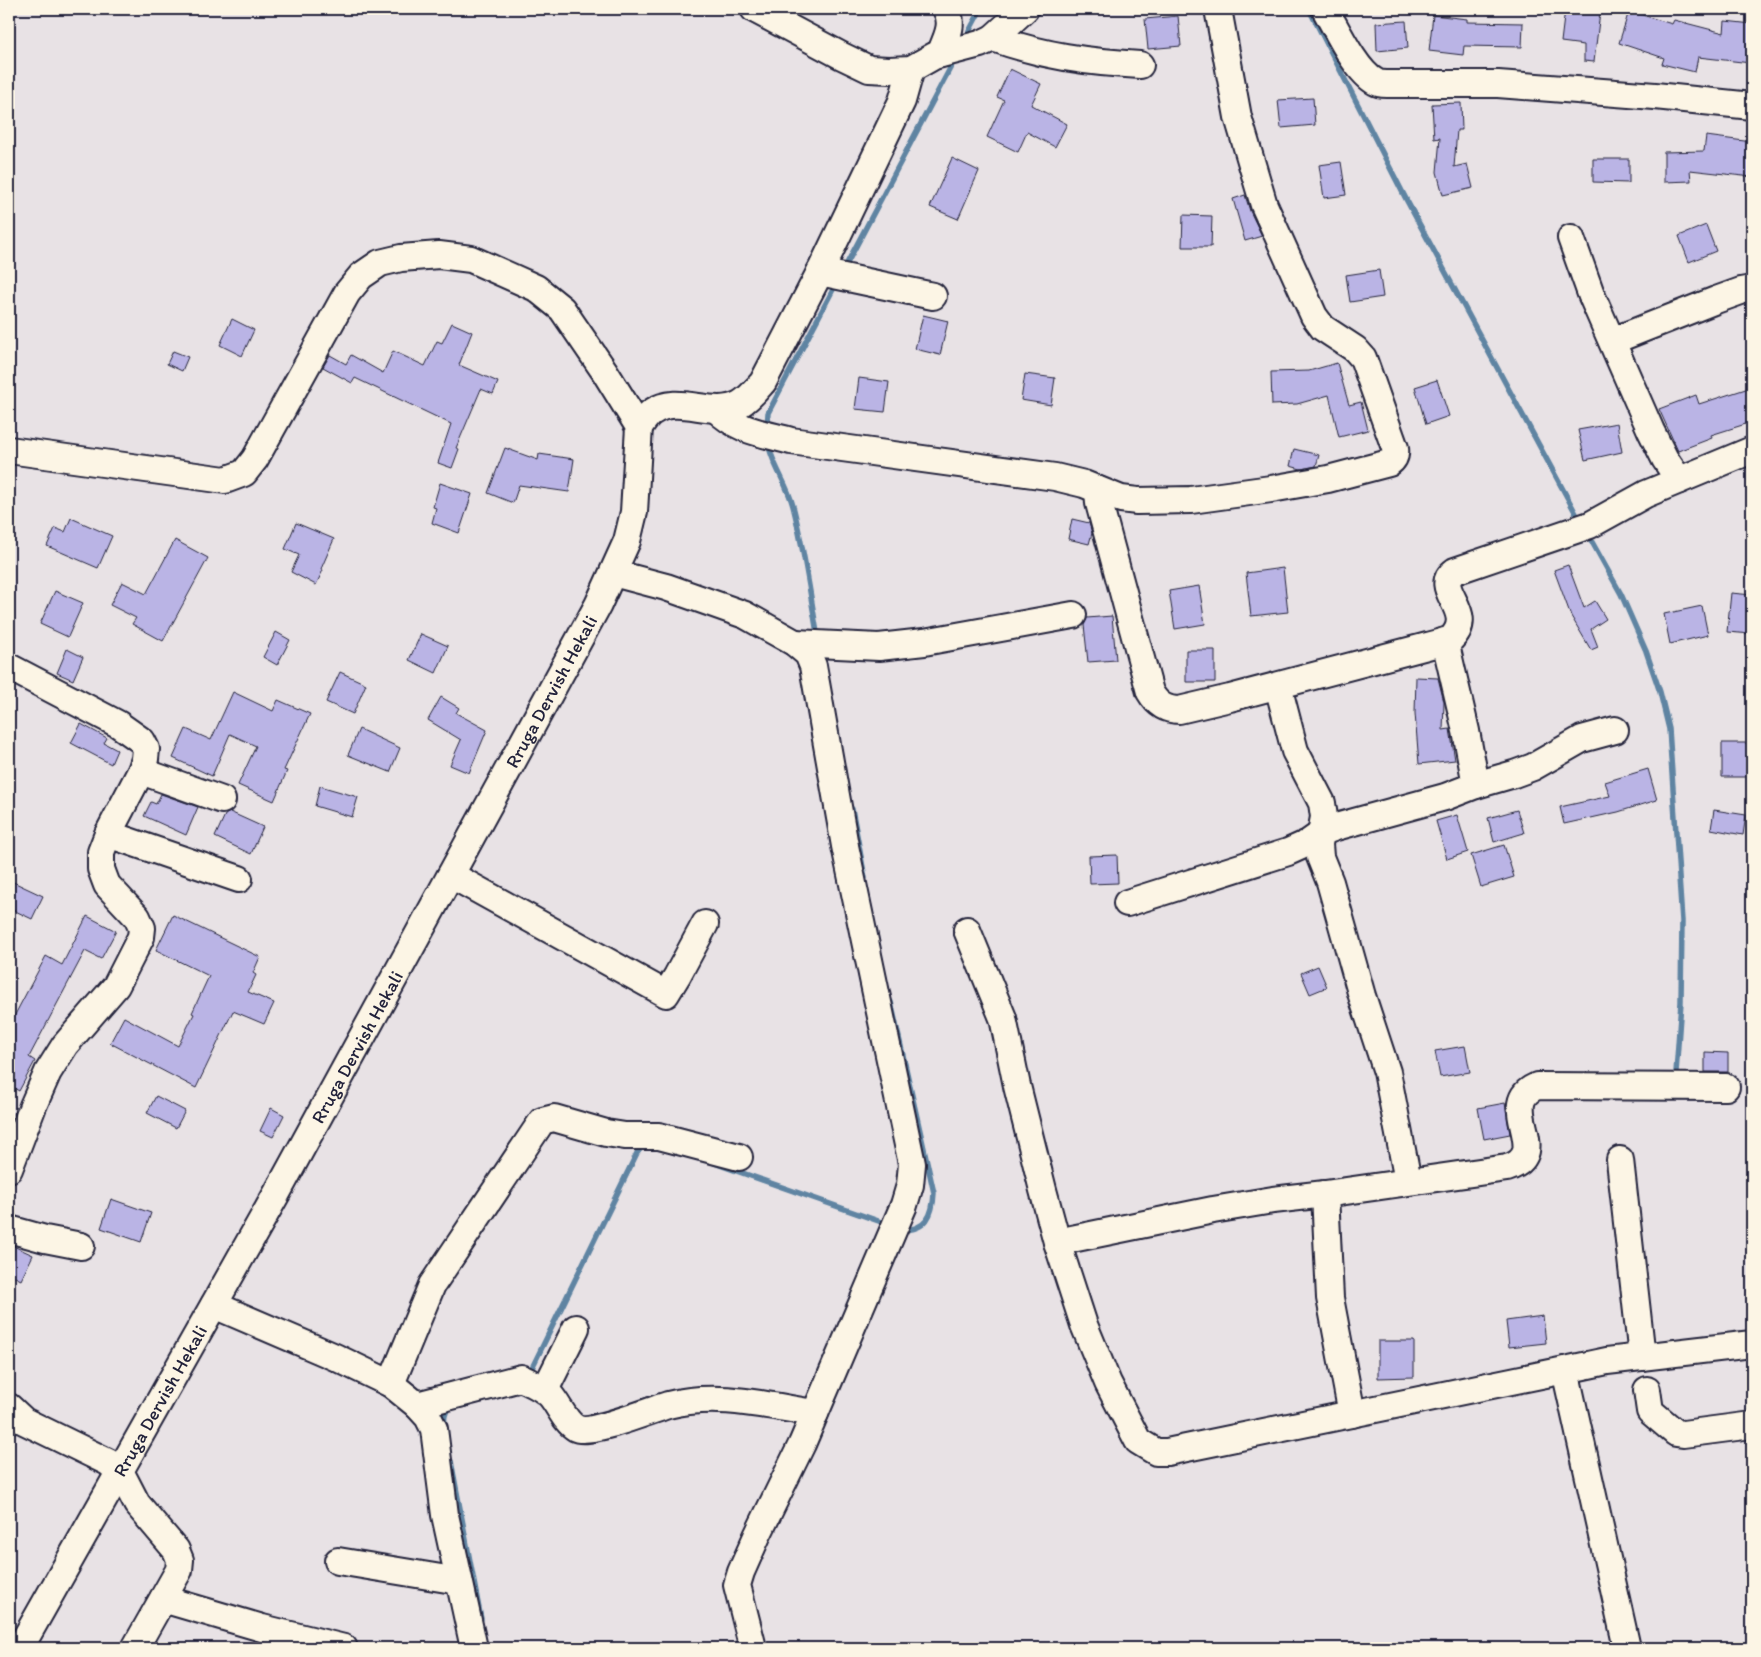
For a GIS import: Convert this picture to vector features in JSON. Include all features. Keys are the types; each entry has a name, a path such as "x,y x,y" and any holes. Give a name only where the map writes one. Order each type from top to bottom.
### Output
{"street":[{"path":"754,9 869,69 911,69 945,52 987,41 1091,62 1140,65"},
{"path":"945,52 950,28 950,16 946,9"},
{"path":"987,41 1025,9"},
{"path":"716,409 732,423 791,441 1055,477 1084,484 1121,499 1137,501 1191,500 1226,496 1328,479 1389,463 1393,460 1396,454 1363,358 1355,349 1323,328 1314,316 1264,205 1238,117 1218,9"},
{"path":"1325,9 1356,61 1364,72 1376,82 1387,84 1498,84 1655,96 1752,106"},
{"path":"9,450 225,480 244,473 266,443 347,293 360,276 380,264 400,258 439,255 471,260 508,275 536,288 562,309 605,372 639,427 650,413 663,405 678,404 716,409 730,408 740,404 752,395 762,382 837,275 902,101 911,69"},
{"path":"1571,238 1591,294 1651,431 1679,480"},
{"path":"837,275 934,296"},
{"path":"1612,341 1716,300 1752,289"},
{"name":"Rruga Dervish Hekali","path":"20,1648 214,1305 598,605 627,541 634,512 639,427"},
{"path":"1098,490 1099,503 1150,692 1155,701 1163,707 1179,710 1278,686 1450,640 1460,627 1461,619 1446,582 1449,575 1455,571 1584,528 1646,494 1752,450"},
{"path":"613,573 666,587 745,615 803,643 879,647 924,642 1073,615"},
{"path":"1445,642 1464,722 1476,785"},
{"path":"754,1648 737,1585 756,1536 802,1444 904,1205 910,1185 912,1164 845,846 813,666 803,643"},
{"path":"9,666 118,724 142,741 146,749 146,759 141,771 108,834 102,852 101,869 107,886 137,917 142,928 141,937 116,986 65,1045 48,1072 9,1169"},
{"path":"1278,686 1295,751 1322,803 1324,816 1319,844 1320,857 1330,882 1362,996 1387,1072 1408,1181"},
{"path":"1126,904 1288,852 1336,827 1445,798 1476,785 1495,781 1533,767 1582,739 1615,730"},
{"path":"141,771 222,800"},
{"path":"108,834 239,879"},
{"path":"450,875 666,994 705,924"},
{"path":"966,930 1003,1018 1017,1086 1057,1242 1084,1325 1108,1383 1138,1441 1148,1448 1156,1452 1167,1452 1607,1361 1752,1344"},
{"path":"1057,1242 1213,1210 1507,1168 1517,1165 1526,1152 1527,1142 1520,1110 1521,1100 1524,1094 1537,1086 1726,1087"},
{"path":"391,1384 432,1285 542,1120 554,1118 606,1133 625,1136 659,1136 738,1157"},
{"path":"1620,1160 1642,1357"},
{"path":"1325,1194 1330,1298 1352,1414"},
{"path":"9,1229 81,1246"},
{"path":"214,1305 335,1357 391,1384 417,1405 428,1417 434,1429 445,1514 474,1648"},
{"path":"417,1405 535,1385 576,1328"},
{"path":"1564,1370 1627,1648"},
{"path":"535,1385 552,1397 569,1422 577,1429 588,1429 606,1425 670,1405 712,1399 815,1414"},
{"path":"1647,1390 1650,1412 1676,1433 1683,1434 1752,1425"},
{"path":"12,1410 24,1421 108,1462 121,1472 138,1504 176,1550 180,1560 179,1570 135,1648"},
{"path":"338,1561 459,1581"},
{"path":"163,1599 262,1628 344,1648"}],"building":[{"path":"1565,9 1600,12 1594,62 1584,61 1584,45 1561,42"},
{"path":"1629,11 1672,24 1674,20 1724,33 1725,21 1752,24 1751,63 1698,57 1695,72 1662,64 1664,58 1619,43"},
{"path":"1433,15 1467,19 1467,22 1523,23 1522,47 1464,46 1463,55 1429,51"},
{"path":"1178,16 1181,46 1148,49 1145,19"},
{"path":"1406,21 1408,48 1377,51 1376,23"},
{"path":"1010,69 1041,84 1031,105 1067,124 1055,147 1027,132 1018,152 987,137 1004,100 997,97"},
{"path":"1313,98 1315,125 1281,128 1278,100"},
{"path":"1461,103 1462,130 1457,130 1454,167 1467,164 1473,188 1443,195 1437,172 1440,138 1434,139 1432,104"},
{"path":"1706,136 1752,142 1752,177 1690,170 1691,181 1664,182 1664,152 1704,151"},
{"path":"952,158 979,171 958,219 930,207"},
{"path":"1593,159 1629,159 1629,183 1593,182"},
{"path":"1341,162 1346,195 1324,198 1319,165"},
{"path":"1245,195 1250,211 1262,236 1245,241 1233,199"},
{"path":"1183,215 1212,216 1211,247 1182,247"},
{"path":"1706,225 1716,251 1689,262 1679,236"},
{"path":"1379,270 1383,297 1350,302 1346,275"},
{"path":"923,315 948,321 940,355 915,349"},
{"path":"232,319 254,330 242,356 220,345"},
{"path":"452,323 472,332 459,365 498,382 493,394 481,389 456,448 459,449 452,468 438,463 451,424 355,378 352,383 323,367 330,355 346,364 351,355 383,373 393,351 425,366 437,341 442,343"},
{"path":"173,351 188,357 182,371 167,364"},
{"path":"1337,363 1349,405 1361,402 1368,430 1339,437 1329,395 1297,404 1272,405 1271,372 1309,371"},
{"path":"1025,374 1055,378 1051,405 1021,400"},
{"path":"859,378 889,382 885,412 855,409"},
{"path":"1437,380 1449,416 1426,424 1415,387"},
{"path":"1752,387 1752,422 1711,435 1712,438 1678,451 1659,409 1696,395 1699,404"},
{"path":"1617,423 1622,452 1585,460 1578,430"},
{"path":"505,448 538,460 539,454 574,459 569,492 519,485 513,503 488,493"},
{"path":"1294,449 1319,455 1316,466 1301,469 1290,466"},
{"path":"440,483 472,494 459,533 432,523 436,508 433,507"},
{"path":"71,518 112,536 98,568 47,546 55,528 65,532"},
{"path":"1072,519 1089,523 1092,533 1089,544 1068,539"},
{"path":"296,523 334,539 316,585 291,572 299,555 285,549"},
{"path":"175,540 208,558 163,641 132,624 136,618 110,605 122,582 146,594"},
{"path":"1568,565 1584,608 1595,601 1606,619 1591,629 1598,647 1591,650 1571,616 1554,570"},
{"path":"1283,568 1288,612 1251,616 1246,573"},
{"path":"1199,586 1205,624 1175,629 1169,591"},
{"path":"55,591 83,603 68,637 40,624"},
{"path":"1731,593 1752,595 1752,634 1727,632"},
{"path":"1702,606 1708,635 1670,644 1664,614"},
{"path":"1112,616 1116,660 1088,662 1084,625 1087,618"},
{"path":"276,632 290,640 277,665 263,657"},
{"path":"421,634 448,646 436,673 409,660"},
{"path":"67,649 83,657 73,680 57,673"},
{"path":"1186,650 1215,650 1215,682 1186,682"},
{"path":"340,672 366,684 353,714 326,702"},
{"path":"1416,677 1438,678 1444,702 1443,730 1450,729 1455,760 1419,764 1415,713"},
{"path":"233,692 273,711 278,700 310,714 284,770 287,771 274,801 238,785 256,746 230,734 212,776 173,758 186,729 211,740"},
{"path":"441,697 459,708 456,713 487,730 469,773 450,765 461,740 428,720"},
{"path":"81,724 107,738 104,743 117,750 111,764 71,743"},
{"path":"359,729 400,748 390,772 348,755"},
{"path":"1722,743 1752,743 1752,777 1722,777"},
{"path":"1648,769 1657,800 1618,812 1564,824 1560,807 1610,796 1605,782"},
{"path":"320,786 358,797 352,817 315,806"},
{"path":"161,794 198,807 186,835 144,816 151,802 156,804"},
{"path":"1517,810 1524,833 1494,842 1488,818"},
{"path":"1714,810 1746,815 1743,835 1711,829"},
{"path":"230,812 263,827 251,854 215,837 225,815"},
{"path":"1457,815 1468,852 1447,859 1436,821"},
{"path":"1504,845 1514,877 1481,887 1471,855"},
{"path":"1117,855 1118,883 1090,884 1089,856"},
{"path":"9,880 43,896 32,919 9,908"},
{"path":"173,915 260,957 253,973 256,975 248,992 274,1003 264,1024 233,1011 196,1088 110,1043 124,1017 178,1046 194,1014 192,1013 209,976 156,950"},
{"path":"87,916 116,931 101,959 85,951 29,1057 35,1061 19,1091 9,1085 9,1026 46,956 62,965"},
{"path":"1318,966 1327,987 1310,994 1301,973"},
{"path":"1465,1046 1470,1072 1440,1077 1435,1051"},
{"path":"1705,1052 1728,1053 1728,1072 1705,1072"},
{"path":"156,1096 185,1111 176,1128 147,1113"},
{"path":"1505,1103 1510,1134 1484,1139 1478,1108"},
{"path":"271,1108 284,1115 273,1137 260,1131"},
{"path":"111,1199 151,1213 141,1242 101,1228"},
{"path":"9,1244 33,1255 21,1280 9,1274"},
{"path":"1543,1316 1546,1343 1509,1347 1506,1321"},
{"path":"1378,1341 1414,1341 1414,1377 1378,1378"}],"waterway":[{"path":"965,39 981,9"},
{"path":"1309,9 1407,201 1580,521"},
{"path":"844,269 955,59"},
{"path":"767,428 768,413 837,282"},
{"path":"768,442 772,458 793,506 804,555 818,638"},
{"path":"1587,533 1621,594 1646,651 1660,692 1669,729 1682,921 1681,1002 1676,1073"},
{"path":"852,809 865,878"},
{"path":"891,1002 934,1193 932,1208 927,1220 917,1227 902,1230"},
{"path":"529,1374 637,1153 644,1144"},
{"path":"714,1163 887,1224"},
{"path":"445,1428 445,1416 450,1406"},
{"path":"451,1461 481,1619"}]}
